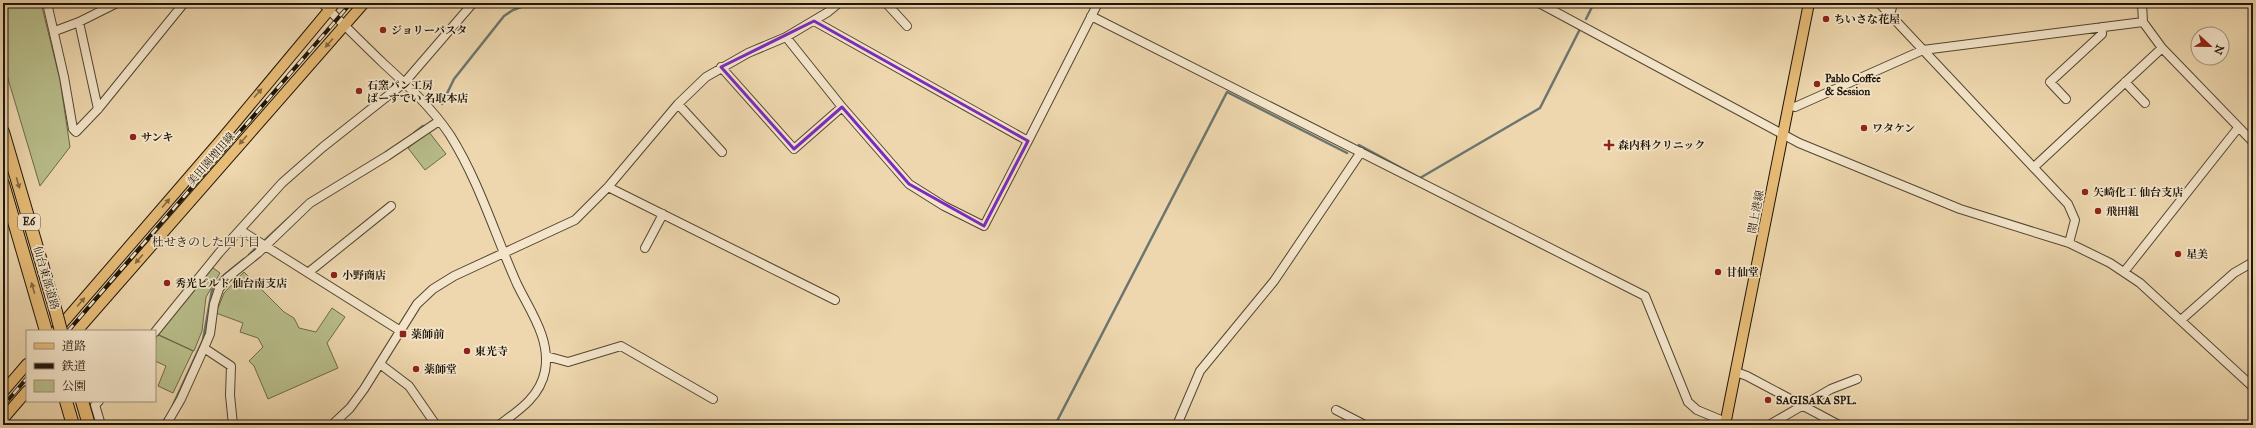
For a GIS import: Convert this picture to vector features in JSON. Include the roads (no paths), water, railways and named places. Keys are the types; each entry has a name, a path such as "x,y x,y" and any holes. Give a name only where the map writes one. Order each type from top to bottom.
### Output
{"highway":[{"name":"仙台東部道路","path":"3,132 61,330"},
{"name":"仙台東部道路","path":"3,184 45,328"},
{"path":"66,402 73,425"},
{"path":"82,402 89,425"}],"main road":[{"name":"美田園増田線","path":"78,330 364,3"},
{"name":"閖上港線","path":"1726,424 1809,3"},
{"name":"美田園増田線","path":"57,330 220,141 328,5"},
{"path":"3,392 26,365"},
{"path":"3,419 26,392"}],"street":[{"path":"47,3 55,31 73,130 78,132 184,3"},
{"path":"55,31 79,22 118,3"},
{"path":"156,331 240,230 282,183 323,147 404,83 473,3"},
{"path":"332,425 350,408 380,364 417,304 433,289 454,276 575,220 608,187 678,104 700,81 748,52 786,37 814,21 839,3"},
{"path":"886,3 907,26"},
{"path":"786,37 842,107 909,184 944,206 984,226 1098,3"},
{"path":"1539,3 1799,143 1960,209 2069,243 2110,263 2140,283 2253,387"},
{"path":"1879,3 2068,204 2074,214 2074,227 2069,243"},
{"path":"1890,15 1893,3"},
{"path":"2142,3 2142,22 2162,48 2253,142"},
{"path":"328,5 344,26 404,83 439,121 458,150 539,329 546,356 545,372 540,386 527,404 499,425"},
{"path":"1091,16 1644,296 1688,402 1697,410 1726,424"},
{"path":"814,21 1028,141"},
{"path":"79,22 98,109"},
{"path":"1788,105 1795,107 1923,50 2142,22"},
{"path":"2066,99 2050,82 2102,34 2102,27"},
{"path":"2034,167 2162,48"},
{"path":"721,67 794,149 842,107"},
{"path":"2125,82 2144,102"},
{"path":"678,104 722,152"},
{"path":"166,425 181,399 210,334 214,304 219,289 227,278 258,253 310,203 374,164 439,121"},
{"path":"2124,272 2238,128"},
{"path":"1177,425 1200,371 1274,281 1361,152"},
{"path":"608,187 835,300"},
{"path":"309,272 391,206"},
{"path":"645,248 663,214"},
{"path":"240,230 400,330"},
{"path":"2181,320 2234,273 2253,262"},
{"path":"546,356 568,362 621,346 713,399"},
{"path":"204,348 231,366 230,394 233,425"},
{"path":"380,364 408,386 436,425"},
{"path":"1736,372 1747,376 1839,425"},
{"path":"1769,425 1831,389 1857,379"},
{"path":"98,402 95,405 101,425"},
{"path":"1336,410 1364,425"}],"waterway":[{"path":"442,104 454,79 504,16 513,10 532,3"},
{"path":"1586,19 1594,3"},
{"path":"1359,145 1420,178 1540,108 1579,31"},
{"path":"1055,425 1227,92 1347,153"},
{"path":"414,133 423,126"},
{"path":"265,240 305,203"},
{"path":"249,255 256,248"},
{"path":"173,405 203,340 212,290 222,277 244,259"},
{"path":"161,425 165,419"}],"railway":[{"path":"69,330 351,3"},
{"path":"3,406 26,379"}],"place":[{"name":"ちいさな花屋","path":"1826,19"},
{"name":"ジョリーパスタ","path":"383,30"},
{"name":"Pablo Coffee & Session","path":"1817,84"},
{"name":"石窯パン工房 ばーすでい 名取本店","path":"359,91"},
{"name":"ワタケン","path":"1864,128"},
{"name":"サンキ","path":"133,137"},
{"name":"森内科クリニック","path":"1609,145"},
{"name":"矢崎化工 仙台支店","path":"2085,192"},
{"name":"飛田組","path":"2098,211"},
{"name":"星美","path":"2178,254"},
{"name":"甘仙堂","path":"1718,272"},
{"name":"小野商店","path":"334,275"},
{"name":"秀光ビルド 仙台南支店","path":"167,283"},
{"name":"薬師前","path":"403,334"},
{"name":"東光寺","path":"467,351"},
{"name":"薬師堂","path":"416,369"},
{"name":"SAGISAKA SPL.","path":"1768,400"}],"district":[{"name":"杜せきのした四丁目","path":"206,242"}]}
